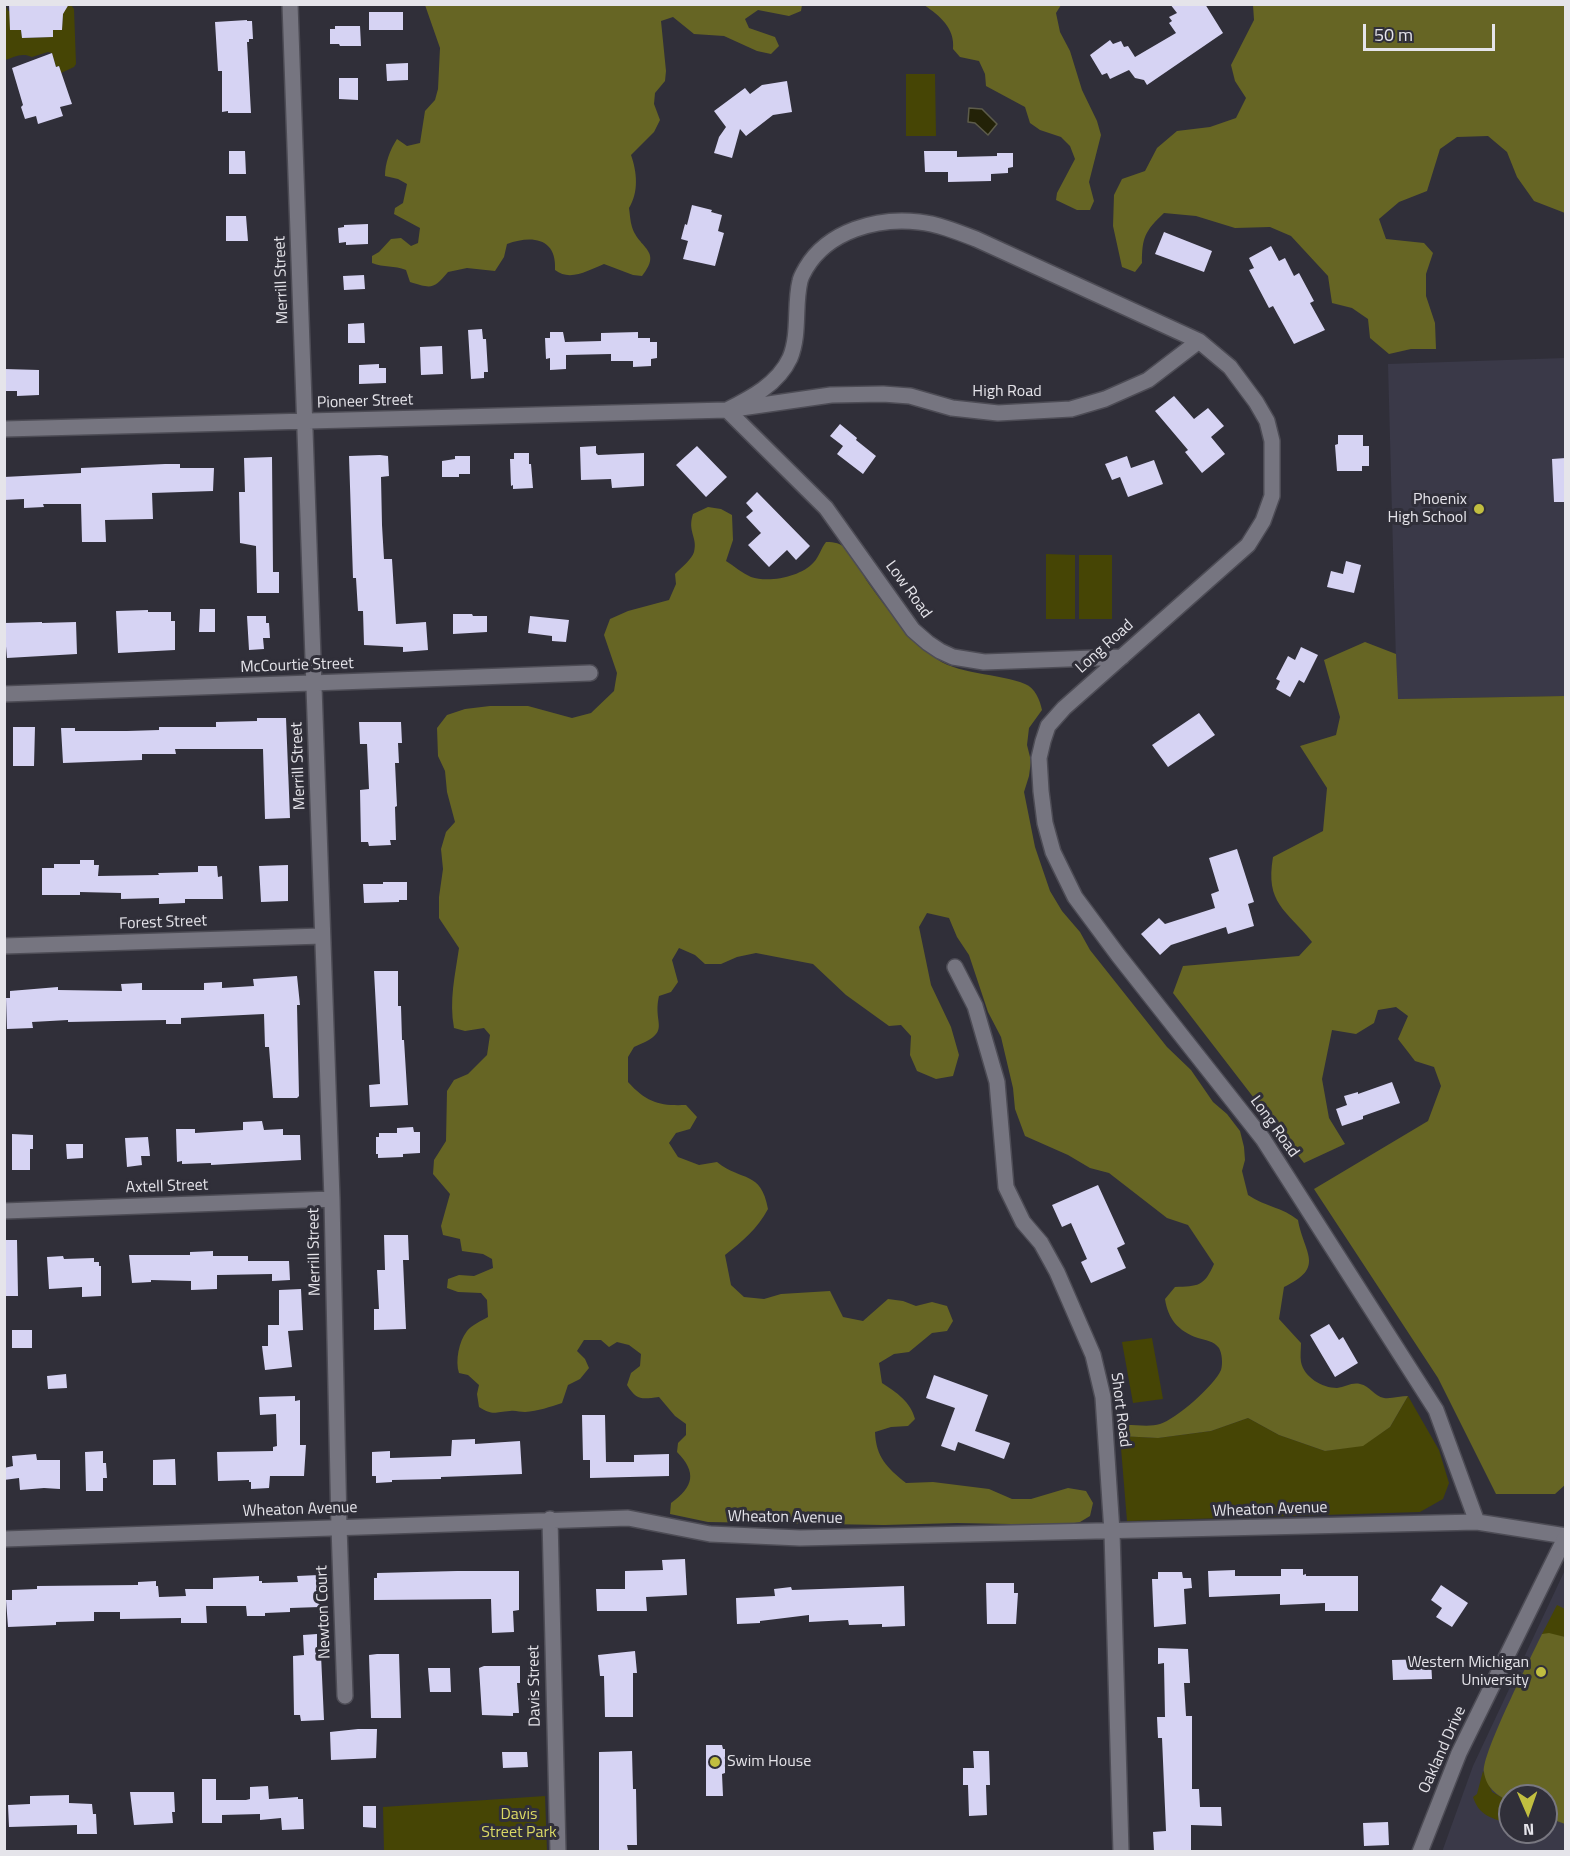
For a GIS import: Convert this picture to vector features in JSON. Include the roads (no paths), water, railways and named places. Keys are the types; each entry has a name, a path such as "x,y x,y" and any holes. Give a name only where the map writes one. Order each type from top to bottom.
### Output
{"street":[{"name":"Merrill Street","path":"290,4 332,1198 339,1527"},
{"name":"Long Road","path":"727,410 763,390 776,378 789,359 794,344 800,279 815,254 835,238 858,228 892,222 919,222 976,238 1199,341 1230,367 1256,402 1267,421 1272,441 1272,496 1263,521 1248,545 1064,708 1048,726 1039,758 1045,824 1053,852 1076,897 1118,956 1263,1139 1436,1410 1477,1522"},
{"name":"High Road","path":"727,410 831,395 883,394 909,396 952,408 998,413 1071,408 1097,402 1148,380 1199,341"},
{"name":"Pioneer Street","path":"4,429 727,410"},
{"name":"Low Road","path":"727,410 826,508 913,630 934,647 953,657 984,663 1122,657"},
{"name":"McCourtie Street","path":"4,694 590,673"},
{"name":"Forest Street","path":"4,946 322,936"},
{"name":"Short Road","path":"955,967 975,1006 997,1082 1006,1187 1023,1222 1041,1243 1057,1272 1093,1355 1103,1397 1112,1532 1121,1851"},
{"name":"Axtell Street","path":"4,1211 332,1198"},
{"name":"Wheaton Avenue","path":"4,1539 628,1518 710,1534 789,1538 1477,1522 1566,1536"},
{"name":"Davis Street","path":"550,1519 558,1851"},
{"name":"Newton Court","path":"339,1527 345,1696"},
{"name":"Oakland Drive","path":"1420,1851 1459,1753 1566,1536"}],"place":[{"name":"Phoenix High School","path":"1479,509"},
{"name":"Western Michigan University","path":"1541,1672"},
{"name":"Swim House","path":"715,1762"}],"park label":[{"name":"Davis Street Park","path":"519,1824"}]}
